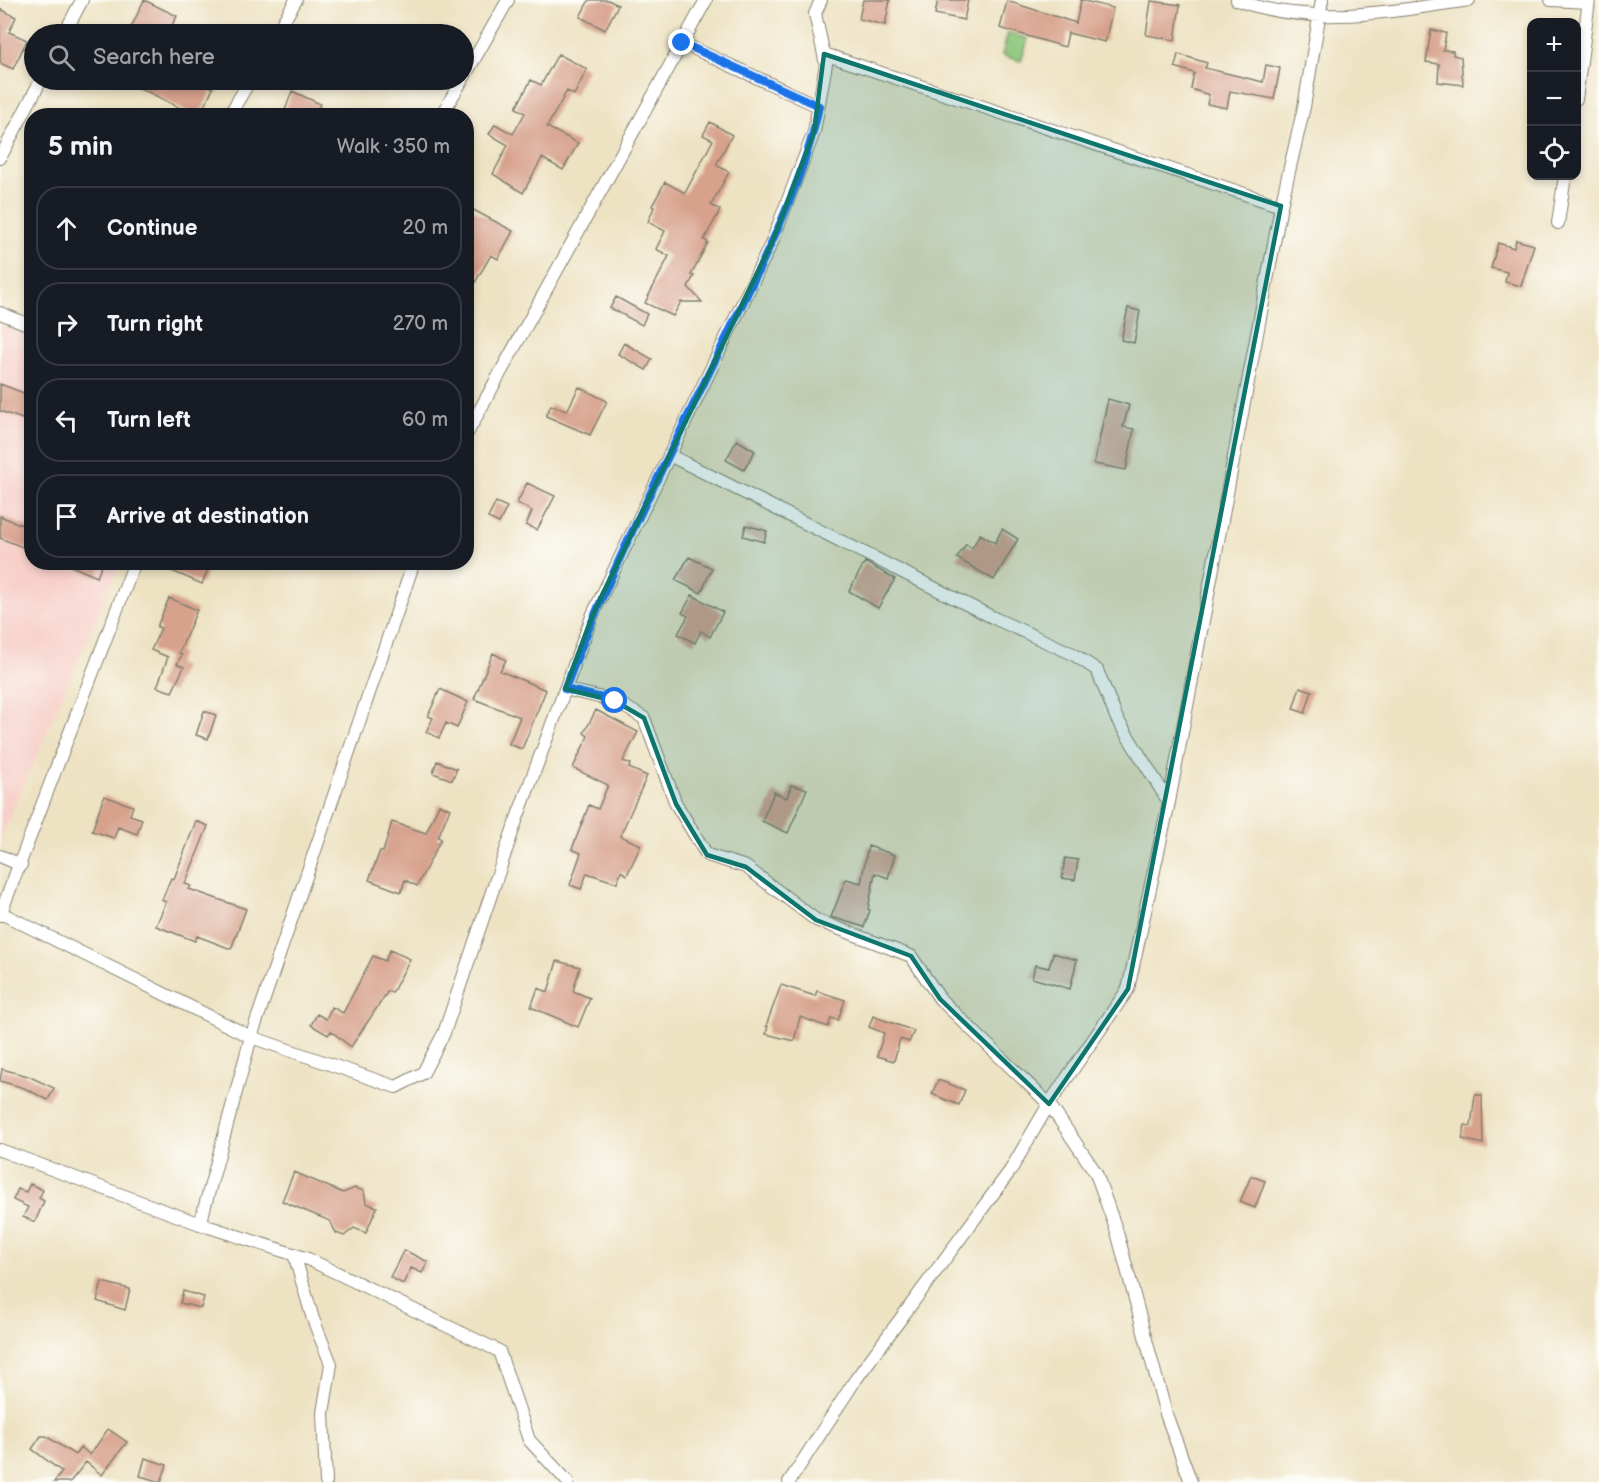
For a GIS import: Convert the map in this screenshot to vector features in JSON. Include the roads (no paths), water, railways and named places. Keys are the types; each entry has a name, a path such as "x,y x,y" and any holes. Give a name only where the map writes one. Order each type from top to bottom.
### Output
{"street":[{"path":"69,24 82,0"},
{"path":"282,24 296,0"},
{"path":"474,59 508,0"},
{"path":"474,420 706,0"},
{"path":"132,570 21,865 0,914 251,1036 396,1088 423,1073 444,1033 516,821 593,614 772,242 814,132 826,64 815,14 821,0"},
{"path":"1237,0 1258,8 1318,15 1387,12 1469,0"},
{"path":"789,1482 856,1379 1010,1171 1049,1104 1128,988 1168,802 1281,206 1304,107 1322,0"},
{"path":"1551,0 1588,1 1579,72"},
{"path":"682,43 819,106"},
{"path":"824,54 1281,206"},
{"path":"26,108 36,90"},
{"path":"234,108 244,90"},
{"path":"446,108 456,90"},
{"path":"0,158 24,112"},
{"path":"1558,223 1564,180"},
{"path":"0,313 24,323"},
{"path":"669,455 996,619 1073,654 1097,670 1117,719 1168,802"},
{"path":"201,1224 251,1036 411,570"},
{"path":"565,689 615,701 644,718 676,804 707,855 746,867 816,920 911,956 940,999 1049,1104 1096,1173 1117,1232 1166,1414 1191,1482"},
{"path":"0,856 21,865"},
{"path":"0,1150 201,1224 294,1254 499,1351 530,1440 568,1482"},
{"path":"294,1254 313,1319 331,1364 323,1413 326,1482"}]}
